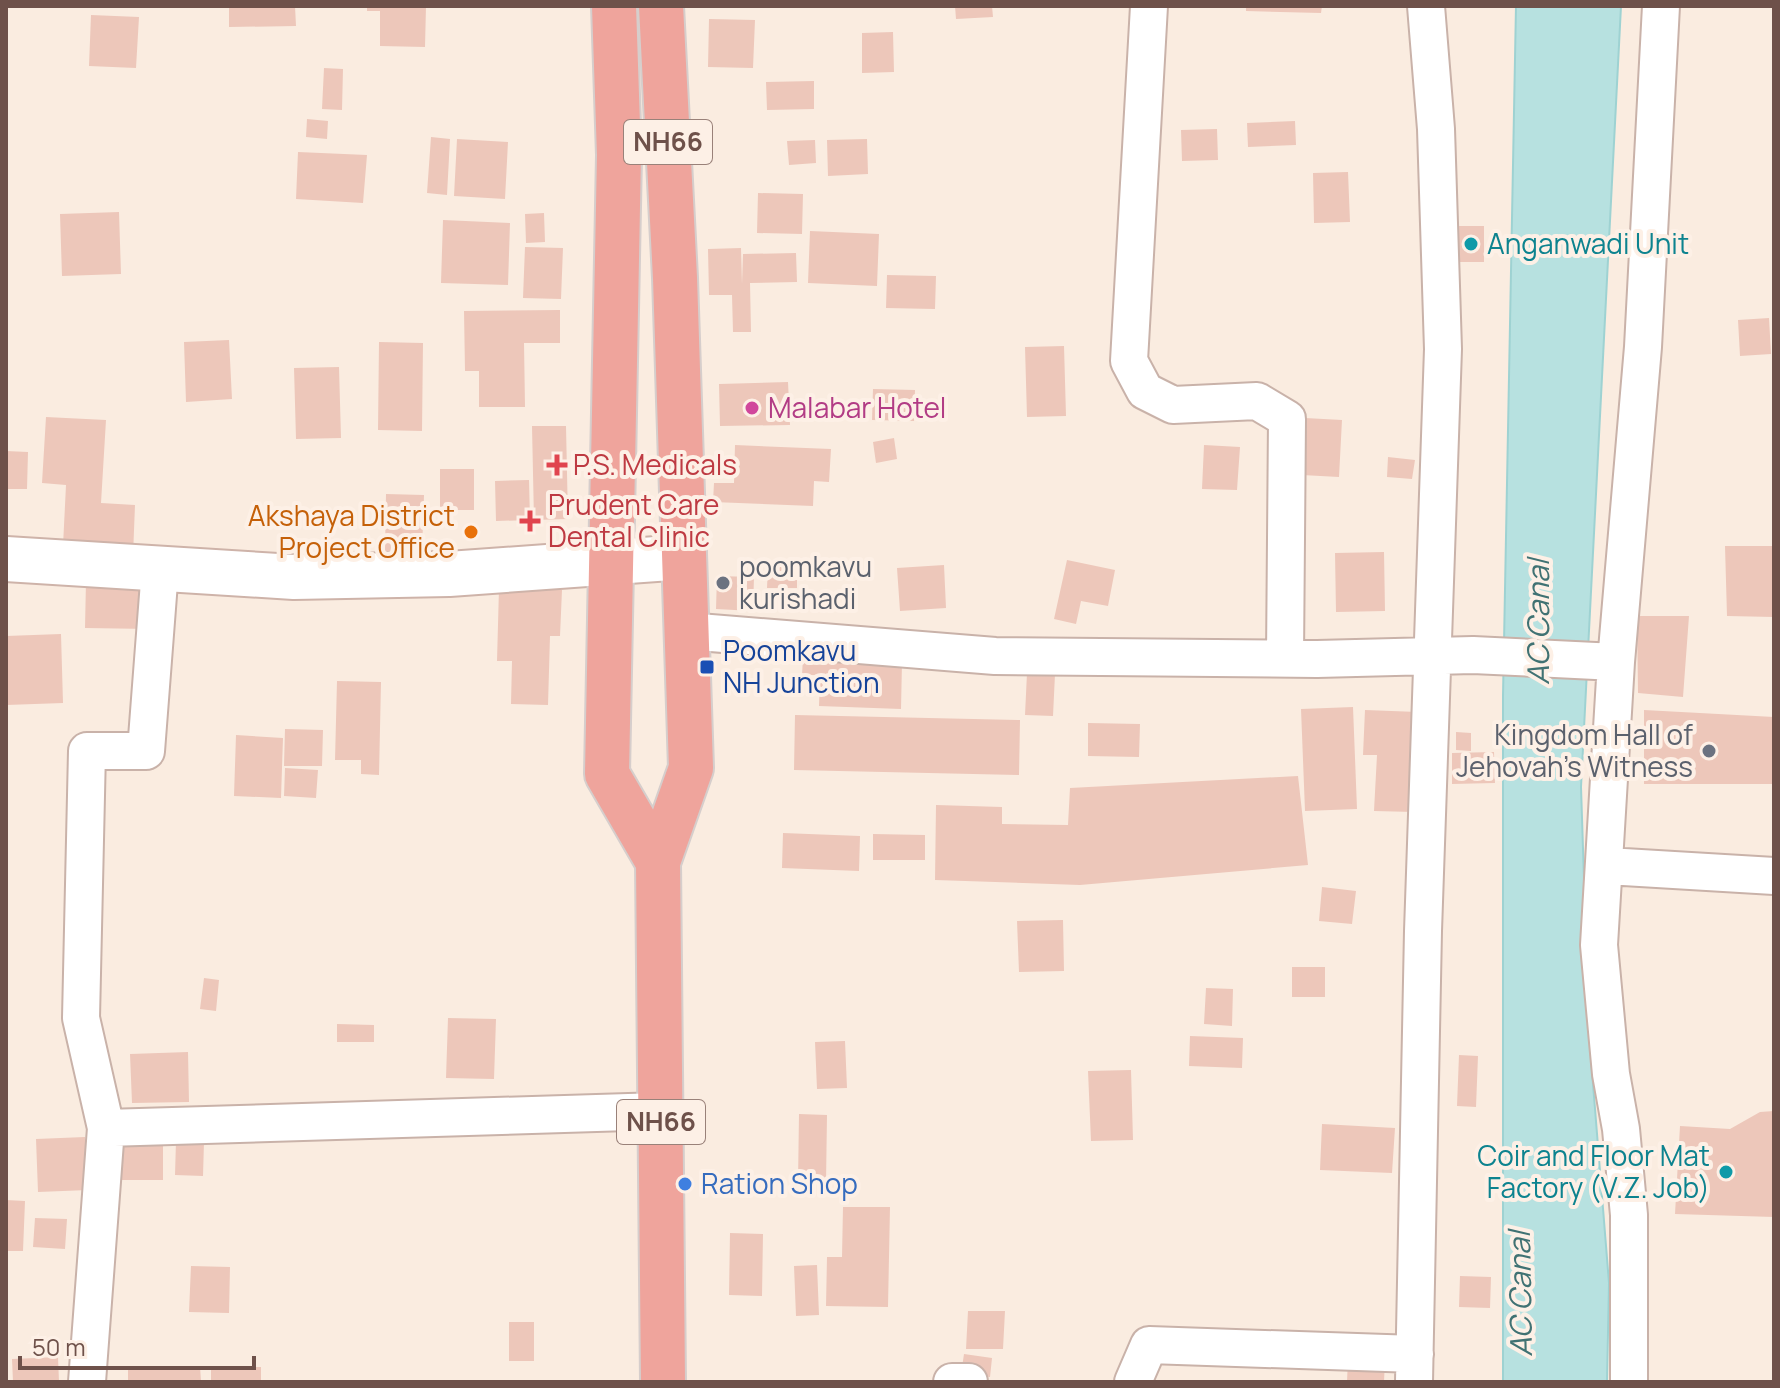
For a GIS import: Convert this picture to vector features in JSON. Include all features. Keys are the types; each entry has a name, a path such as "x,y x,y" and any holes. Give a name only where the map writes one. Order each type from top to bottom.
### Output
{"highway":[{"path":"614,6 619,155 607,774 658,862"},
{"name":"NH66","path":"661,6 675,278 684,557"},
{"path":"658,862 691,768 684,557"},
{"name":"NH66","path":"658,862 663,1382"}],"street":[{"path":"1149,6 1129,361 1145,391 1173,405 1257,401 1287,419 1285,658"},
{"path":"1133,1382 1149,1345 1415,1368 1423,931 1443,349 1436,129 1426,6"},
{"path":"1629,1382 1629,1215 1599,945 1607,866 1607,662 1643,347 1661,6"},
{"path":"6,559 294,577 449,574 611,559 684,557"},
{"path":"87,1382 106,1128 81,1018 87,751 146,751 160,569"},
{"path":"686,631 995,656 1285,658 1473,655 1607,662"},
{"path":"1607,866 1774,876"},
{"path":"106,1128 661,1111"},
{"path":"952,1382 969,1382"}],"water":[{"name":"AC Canal","path":"1516,6 1621,6 1581,787 1589,1034 1609,1283 1607,1382 1503,1382 1503,696"}],"building":[{"path":"229,6 295,6 296,26 229,27"},
{"path":"367,6 426,6 425,47 380,46 380,11 367,11"},
{"path":"955,6 992,6 993,17 956,19"},
{"path":"1246,6 1322,6 1321,13 1246,11"},
{"path":"91,15 139,17 136,68 89,66"},
{"path":"709,19 755,20 753,68 708,67"},
{"path":"893,32 894,72 862,73 862,33"},
{"path":"324,68 343,69 342,110 322,109"},
{"path":"814,81 814,109 767,110 766,82"},
{"path":"307,119 328,121 327,139 306,137"},
{"path":"1295,121 1296,145 1248,147 1247,123"},
{"path":"1217,129 1218,160 1182,161 1181,130"},
{"path":"431,137 450,139 447,195 427,193"},
{"path":"457,139 508,142 505,199 454,196"},
{"path":"867,139 868,174 828,176 827,140"},
{"path":"815,140 816,163 789,165 787,141"},
{"path":"298,152 367,155 363,203 296,199"},
{"path":"1348,172 1350,222 1314,223 1313,173"},
{"path":"758,193 803,194 802,234 757,233"},
{"path":"119,212 121,274 62,276 60,214"},
{"path":"544,213 545,242 526,243 525,214"},
{"path":"443,220 510,223 508,285 441,283"},
{"name":"Anganwadi Unit","path":"1458,226 1484,226 1484,262 1459,262"},
{"path":"810,231 879,234 877,286 808,283"},
{"path":"525,247 563,248 561,299 523,298"},
{"path":"741,248 742,284 743,254 796,253 797,282 750,283 751,332 733,332 732,295 709,295 708,249"},
{"path":"887,275 936,276 935,309 886,308"},
{"path":"560,310 560,343 524,343 525,407 479,407 479,371 465,371 464,311"},
{"path":"1769,318 1771,354 1740,356 1738,320"},
{"path":"229,340 232,399 186,402 184,342"},
{"path":"379,342 423,343 422,431 378,430"},
{"path":"1064,346 1066,416 1027,417 1025,347"},
{"path":"339,367 341,438 296,439 294,368"},
{"path":"788,382 790,425 720,426 719,384"},
{"path":"873,389 915,390 914,421 872,420"},
{"path":"46,417 106,420 101,503 135,505 133,556 63,546 66,485 42,483"},
{"path":"1305,418 1342,420 1339,477 1302,475"},
{"path":"532,426 566,426 568,519 534,520"},
{"path":"894,438 897,459 876,463 873,442"},
{"path":"735,445 831,449 829,482 814,481 813,506 713,502 714,483 734,483"},
{"path":"1204,445 1240,447 1237,490 1202,489"},
{"path":"6,451 28,452 27,489 6,489"},
{"path":"1388,457 1415,460 1412,479 1387,477"},
{"path":"440,469 474,469 474,510 440,510"},
{"path":"529,480 530,520 496,521 495,481"},
{"path":"386,494 424,495 422,552 385,551"},
{"path":"1725,546 1774,546 1774,617 1727,616"},
{"path":"1384,552 1385,611 1336,612 1335,553"},
{"path":"1067,560 1115,570 1108,606 1081,601 1076,624 1054,619"},
{"path":"944,565 946,608 900,611 897,568"},
{"path":"768,566 797,567 797,588 767,588"},
{"path":"717,576 754,577 753,611 716,609"},
{"path":"86,581 151,584 150,629 85,628"},
{"path":"499,588 562,590 560,636 550,636 548,705 511,704 512,661 497,661"},
{"path":"1637,616 1689,616 1683,697 1638,693"},
{"path":"61,634 63,703 6,705 6,636"},
{"path":"803,658 902,662 901,709 819,706 820,675 802,675"},
{"path":"1027,673 1055,674 1053,716 1025,715"},
{"path":"337,681 381,682 379,775 361,774 361,760 335,760"},
{"path":"1353,707 1357,809 1305,811 1301,709"},
{"path":"1365,710 1418,712 1414,812 1374,811 1377,755 1363,755"},
{"name":"Kingdom Hall of Jehovah's Witness","path":"1644,710 1774,717 1774,784 1644,784"},
{"path":"795,715 1020,720 1019,775 794,770"},
{"path":"1088,723 1140,724 1139,757 1088,756"},
{"path":"285,729 323,730 322,766 284,766"},
{"path":"1456,732 1471,733 1471,751 1456,750"},
{"path":"236,735 283,738 281,798 234,796"},
{"path":"1494,752 1495,783 1452,784 1452,753"},
{"path":"285,768 318,770 316,798 284,796"},
{"path":"1298,776 1308,865 1080,885 935,880 936,805 1002,807 1002,824 1068,825 1070,788"},
{"path":"783,833 860,836 859,871 782,868"},
{"path":"873,834 925,835 925,860 873,860"},
{"path":"1322,887 1356,891 1352,924 1319,921"},
{"path":"1063,920 1064,971 1019,972 1017,921"},
{"path":"1292,967 1325,967 1325,997 1292,997"},
{"path":"204,978 219,980 216,1011 200,1009"},
{"path":"1206,988 1233,989 1232,1026 1204,1024"},
{"path":"448,1018 496,1019 494,1079 446,1078"},
{"path":"337,1024 374,1025 374,1042 337,1042"},
{"path":"1190,1036 1243,1038 1242,1068 1189,1066"},
{"path":"845,1041 847,1088 817,1089 815,1042"},
{"path":"188,1052 189,1102 132,1103 130,1054"},
{"path":"1459,1055 1478,1056 1476,1107 1457,1106"},
{"path":"1131,1070 1133,1140 1091,1141 1088,1071"},
{"name":"Coir and Floor Mat Factory (V.Z. Job)","path":"1774,1111 1774,1217 1675,1214 1680,1126 1730,1129 1760,1112"},
{"path":"799,1114 827,1115 826,1183 798,1182"},
{"path":"1322,1124 1395,1128 1392,1173 1320,1170"},
{"path":"113,1135 163,1135 163,1180 113,1180"},
{"path":"85,1137 88,1190 38,1192 36,1139"},
{"path":"176,1141 204,1142 203,1176 175,1175"},
{"path":"6,1200 25,1201 23,1251 6,1251"},
{"path":"843,1207 890,1207 888,1307 826,1306 827,1257 842,1257"},
{"path":"35,1218 67,1219 65,1249 33,1247"},
{"path":"730,1233 763,1234 762,1296 729,1295"},
{"path":"817,1265 819,1315 796,1316 794,1266"},
{"path":"191,1266 230,1267 229,1313 189,1312"},
{"path":"1460,1276 1491,1277 1490,1308 1459,1307"},
{"path":"968,1311 1005,1311 1003,1349 966,1349"},
{"path":"509,1322 534,1322 534,1361 509,1361"},
{"path":"964,1354 992,1358 990,1377 961,1374"},
{"path":"58,1357 59,1382 13,1382 12,1359"},
{"path":"1348,1358 1385,1359 1384,1382 1347,1382"},
{"path":"200,1366 201,1382 128,1382 128,1368"},
{"path":"211,1367 261,1367 261,1382 211,1382"}],"place":[{"name":"Anganwadi Unit","path":"1471,244"},
{"name":"Malabar Hotel","path":"752,408"},
{"name":"P.S. Medicals","path":"557,465"},
{"name":"Prudent Care Dental Clinic","path":"530,521"},
{"name":"Akshaya District Project Office","path":"471,532"},
{"name":"poomkavu kurishadi","path":"723,583"},
{"name":"Poomkavu NH Junction","path":"707,667"},
{"name":"Kingdom Hall of Jehovah's Witness","path":"1709,751"},
{"name":"Coir and Floor Mat Factory (V.Z. Job)","path":"1726,1172"},
{"name":"Ration Shop","path":"685,1184"}]}
